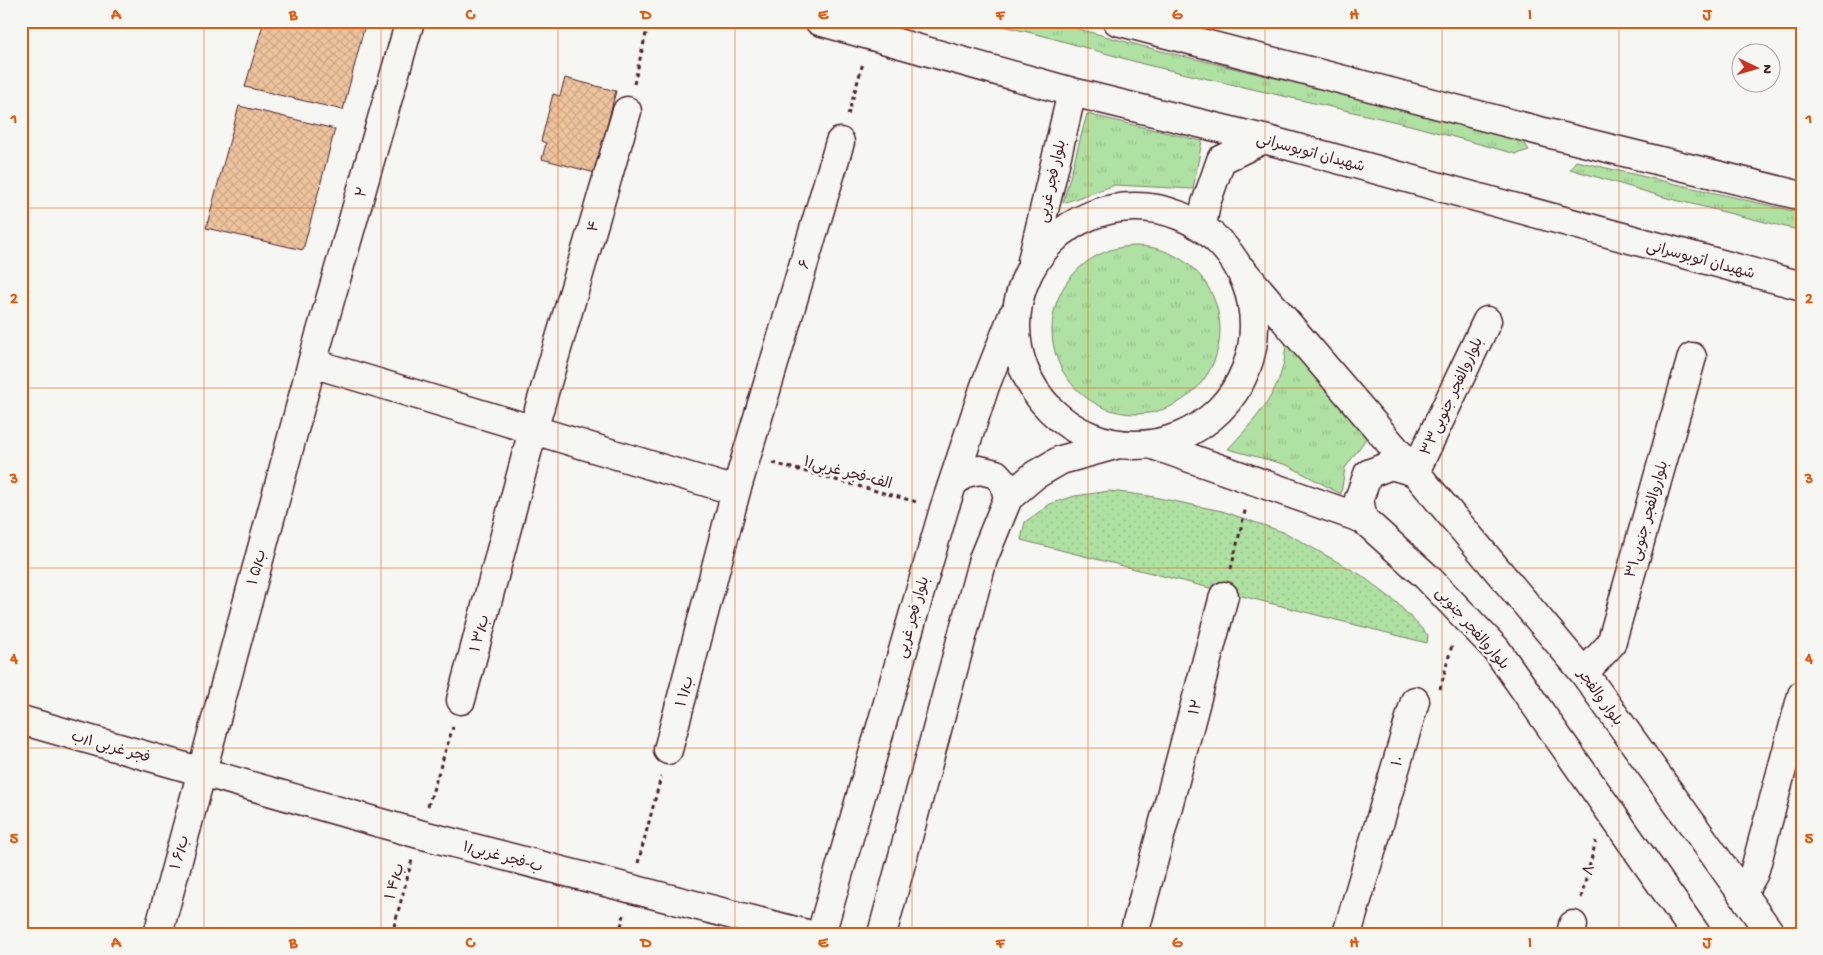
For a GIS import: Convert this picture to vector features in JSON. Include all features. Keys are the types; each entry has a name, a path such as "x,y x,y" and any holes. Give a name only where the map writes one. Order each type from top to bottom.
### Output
{"main road":[{"name":"۲","path":"312,363 410,21"},
{"name":"شهیدان اتوبوسرانی","path":"819,21 1072,92 1264,139 1802,286"},
{"path":"1117,21 1802,196"},
{"name":"بلوار فجر غربی","path":"1030,269 1072,92"},
{"name":"۴","path":"533,430 627,111"},
{"path":"1115,445 1080,432 1049,410 1028,379 1017,342 1018,305 1030,269 1050,242 1076,222 1106,209 1139,206 1172,211 1202,226 1206,203 1221,160 1264,139"},
{"name":"۶","path":"736,491 840,142"},
{"name":"بلوار والفجر","path":"1202,226 1242,270 1584,672 1771,934"},
{"path":"882,934 982,559 1008,498 1035,474 1061,460 1115,445 1153,444 1189,433 1220,411 1242,380 1254,345 1254,307 1242,270"},
{"name":"بلوار فجر غربی","path":"821,934 944,509 985,386 1018,305"},
{"name":"بلواروالفجر جنوبی۳۳","path":"1415,472 1487,321"},
{"name":"بلواروالفجر جنوبی۳۱","path":"1584,672 1611,644 1692,357"},
{"path":"312,363 736,491"},
{"name":"۱ ب/۵","path":"201,771 312,363"},
{"name":"۱ ب/۳","path":"461,700 533,430"},
{"name":"بلواروالفجر جنوبی","path":"1153,444 1363,520 1427,576 1496,649 1696,934"},
{"path":"1363,520 1359,499 1368,474 1391,465 1415,472"},
{"path":"953,483 965,472 980,470 996,474 1004,484 1008,498"},
{"name":"۱ ب/۱","path":"668,750 736,491"},
{"name":"۱۲","path":"1134,934 1224,596"},
{"path":"1742,894 1754,873 1802,696"},
{"name":"۱۰","path":"1347,934 1415,701"},
{"name":"فجر غربی ۱/ب","path":"21,720 201,771"},
{"name":"۱/ب-فجر غربی","path":"201,771 419,834 807,934"},
{"name":"۱ ب/۶","path":"158,934 201,771"}],"path":[{"path":"627,111 649,21"},
{"path":"840,142 872,36"},
{"name":"۱/الف-فجر غربی","path":"747,456 944,509"},
{"path":"1224,596 1253,479"},
{"path":"1415,701 1435,706 1461,613"},
{"path":"419,834 461,700"},
{"path":"631,890 668,750"},
{"name":"۸","path":"1572,929 1606,806"},
{"name":"۱ ب/۴","path":"392,934 419,834"}],"green space":[{"path":"983,21 1049,21 1153,49 1519,136 1529,150 1516,154 1410,125 1147,65"},
{"path":"1087,114 1202,141 1193,189 1115,185 1063,203"},
{"path":"1576,161 1802,213 1802,231 1667,198 1570,169"},
{"path":"1136,246 1160,250 1175,256 1189,265 1201,277 1210,291 1216,306 1220,330 1216,354 1210,369 1201,383 1189,395 1175,404 1160,410 1136,414 1112,410 1097,404 1083,395 1071,383 1062,369 1056,354 1052,330 1056,306 1062,291 1071,277 1083,265 1097,256 1112,250"},
{"path":"1286,320 1368,436 1345,468 1341,494 1287,465 1228,449 1256,417 1278,382 1285,354"},
{"path":"1110,491 1149,496 1222,511 1286,533 1361,575 1396,602 1428,635 1427,643 1021,540 1025,522 1050,504 1075,496"}],"building":[{"path":"264,21 366,21 343,110 245,87"},
{"path":"565,78 616,91 595,173 542,159 546,143 541,141 553,94 560,96"},
{"path":"239,106 335,129 303,250 206,228"}]}
